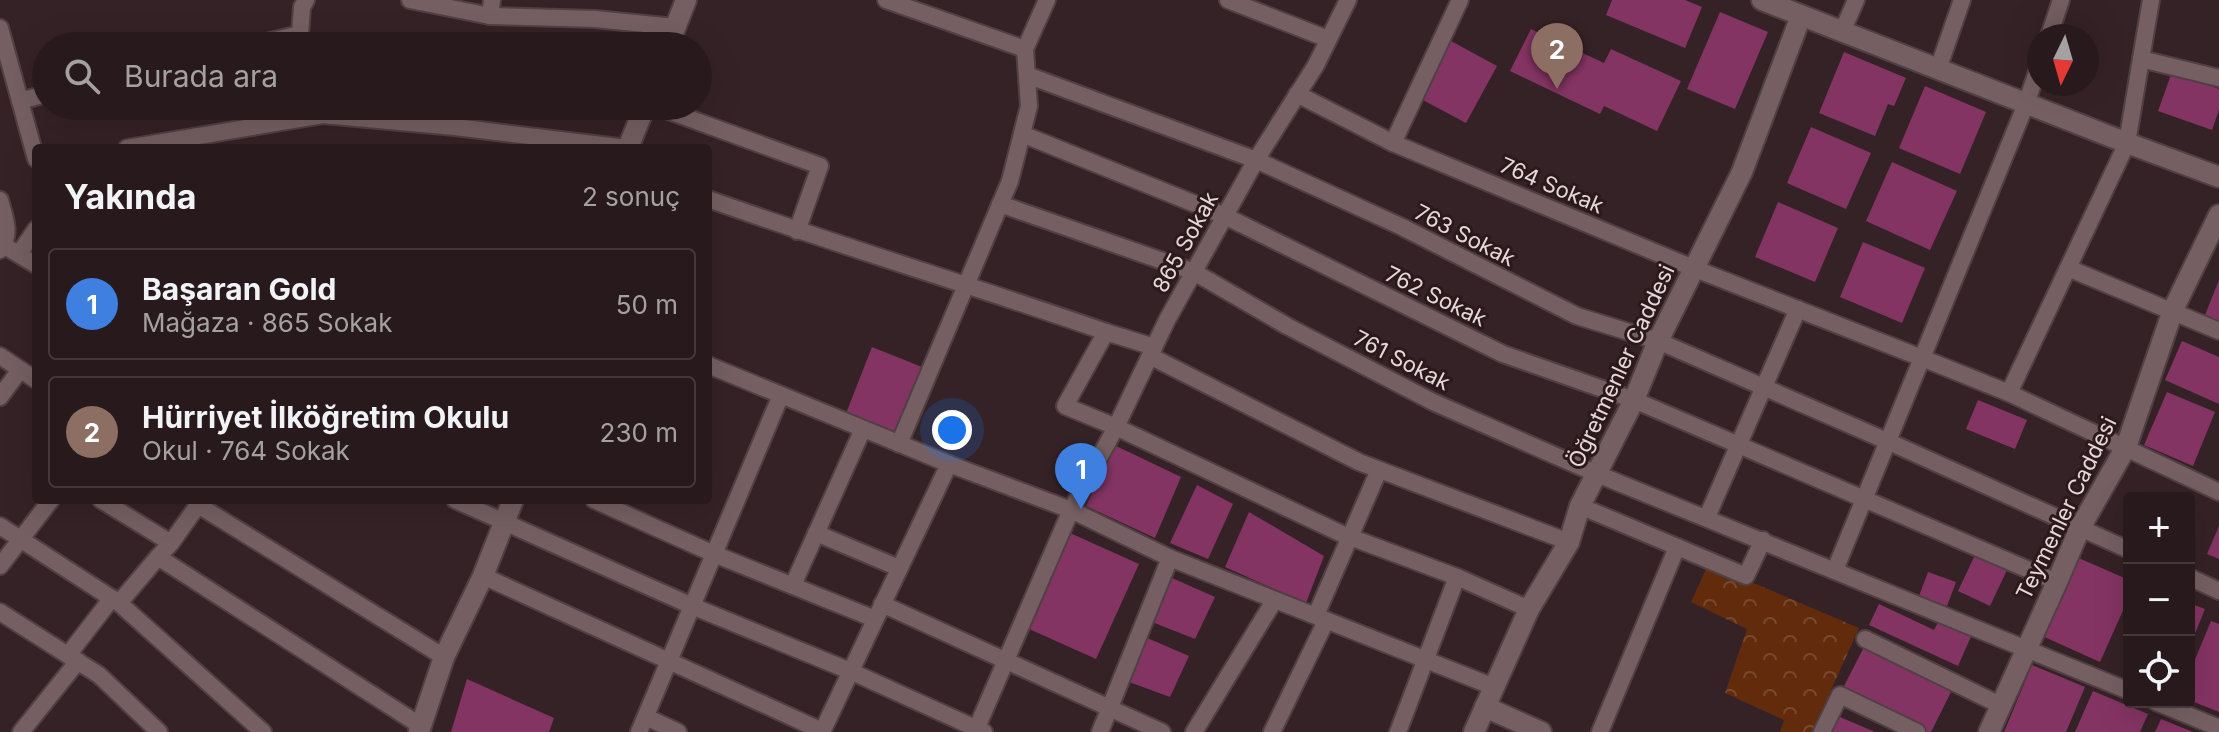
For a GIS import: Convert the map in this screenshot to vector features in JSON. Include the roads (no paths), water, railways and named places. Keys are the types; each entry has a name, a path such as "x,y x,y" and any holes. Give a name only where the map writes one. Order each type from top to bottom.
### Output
{"street":[{"path":"301,32 302,7 306,0"},
{"path":"595,19 596,0"},
{"path":"673,32 686,0"},
{"path":"886,0 1025,49"},
{"path":"899,444 1010,181 1029,106 1025,49 1047,0"},
{"path":"1228,0 1267,7 1328,39"},
{"name":"865 Sokak","path":"978,731 1071,510 1194,272 1256,160 1316,65 1348,0"},
{"path":"1297,94 1393,143 1460,0"},
{"path":"1762,0 2219,177"},
{"path":"1842,32 1856,0"},
{"path":"1938,69 1962,0"},
{"path":"2053,24 2061,0"},
{"path":"2009,393 2127,143 2151,0"},
{"path":"419,1 595,19 653,32"},
{"name":"Öğretmenler Caddesi","path":"1474,732 1529,609 1569,542 1580,506 1742,172 1801,16"},
{"path":"0,28 32,144"},
{"path":"2141,59 2219,78"},
{"name":"763 Sokak","path":"1027,75 1256,160 1402,227 1577,316 1658,341 2123,547"},
{"path":"1835,570 2029,96"},
{"path":"20,101 32,98"},
{"path":"151,144 293,120"},
{"path":"378,120 595,144"},
{"path":"630,144 639,120"},
{"path":"694,120 820,166 797,231"},
{"name":"762 Sokak","path":"1022,134 1225,216 1503,354 1634,400 2057,582"},
{"name":"764 Sokak","path":"1393,143 1693,268 2009,393 2219,492"},
{"path":"0,200 8,231 6,248"},
{"path":"712,200 1106,332 1152,352 1359,462 1569,542"},
{"name":"761 Sokak","path":"1000,204 1194,272 1287,326 1433,402 1597,474 2123,688"},
{"name":"Teymenler Caddesi","path":"1989,732 2080,528 2126,447 2173,310 2219,215"},
{"path":"6,248 32,232"},
{"path":"6,248 32,251"},
{"path":"6,248 32,263"},
{"path":"2068,268 2219,331"},
{"path":"1707,517 1798,309"},
{"path":"1106,332 1065,406 1351,537 1457,577 1529,609"},
{"path":"0,356 32,378"},
{"path":"712,367 949,464 1071,510 1170,558 1274,601 1494,687"},
{"path":"0,397 20,370"},
{"path":"678,732 642,724 781,395"},
{"path":"793,585 863,429"},
{"path":"483,576 822,732 949,464"},
{"path":"1272,732 1379,470"},
{"path":"0,566 48,504"},
{"path":"108,504 171,543"},
{"path":"21,732 115,601 171,543 199,504"},
{"path":"202,504 444,657"},
{"path":"463,504 692,606 850,671 978,731"},
{"path":"158,557 420,729 444,657 483,576 511,504"},
{"path":"603,504 714,554 793,585 878,611 1006,659 1162,732"},
{"path":"1580,506 1746,576 1763,540"},
{"path":"0,526 115,601 263,732"},
{"path":"816,533 899,568"},
{"path":"1600,732 1677,547"},
{"path":"1100,732 1170,558"},
{"path":"1398,732 1457,577"},
{"path":"2195,580 2219,591"},
{"path":"1194,732 1274,601"},
{"path":"0,612 99,675 153,730"},
{"path":"1865,639 2000,705"},
{"path":"1822,732 1840,695 1917,732"},
{"path":"1485,707 1541,732"},
{"path":"2171,708 2219,728"}],"place":[{"name":"Hürriyet İlköğretim Okulu","path":"1557,89"},
{"name":"Başaran Gold","path":"1081,509"}]}
